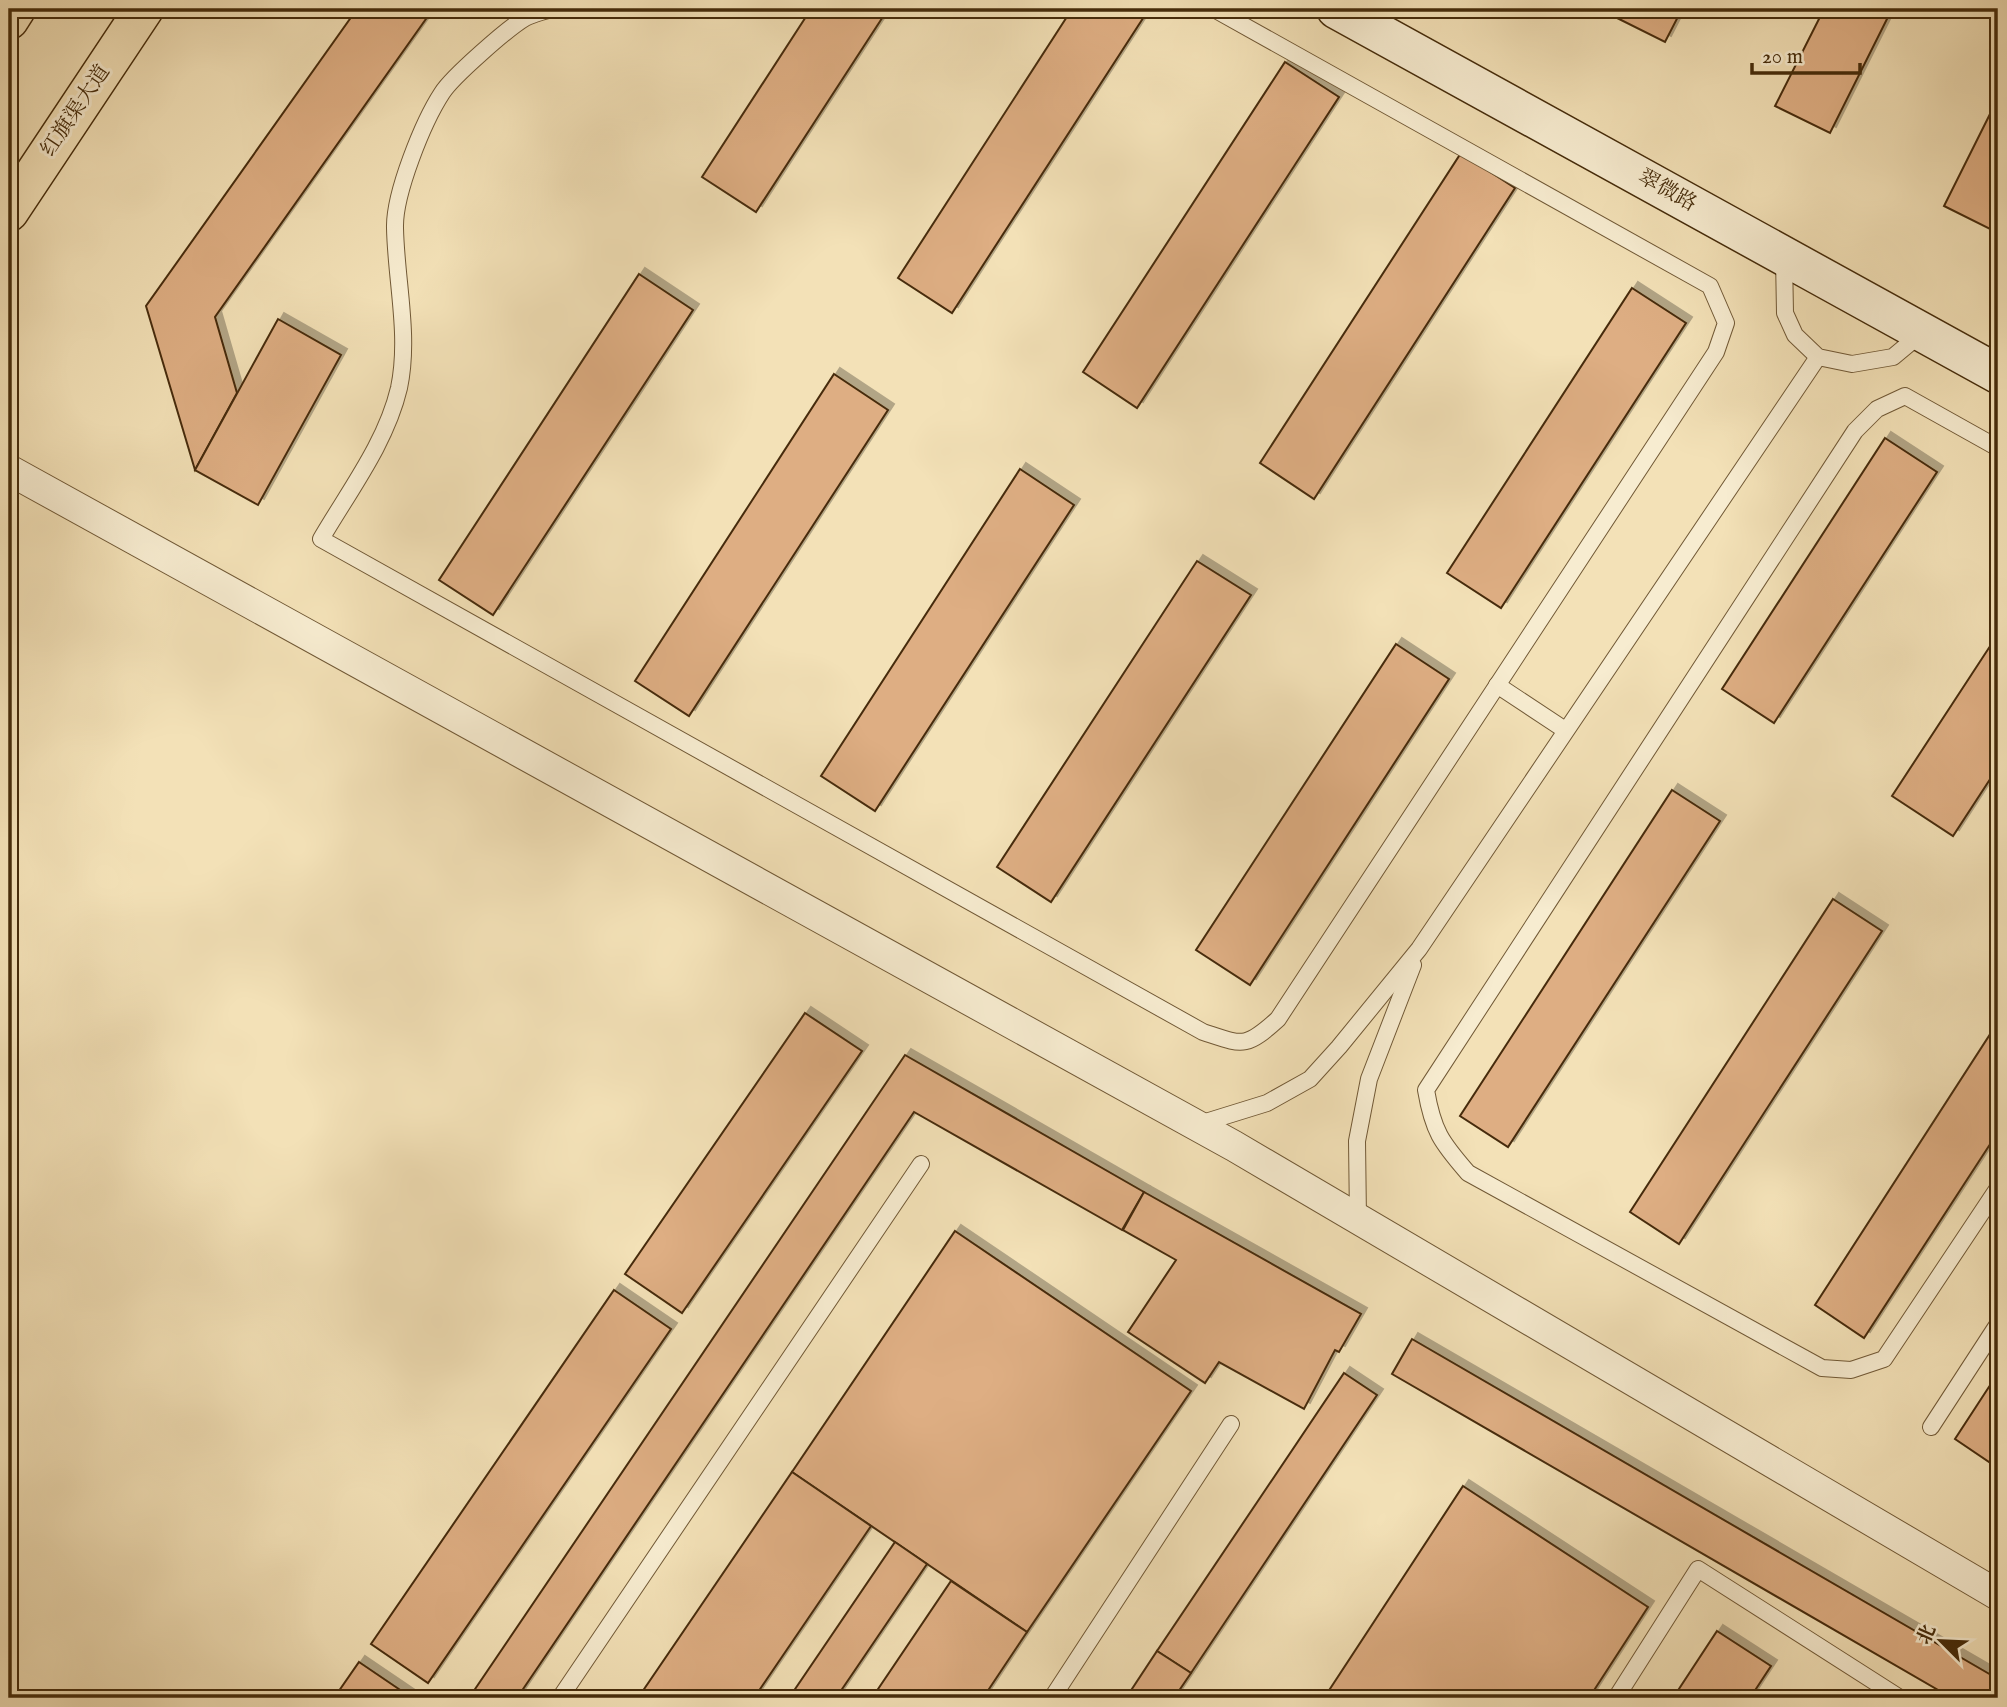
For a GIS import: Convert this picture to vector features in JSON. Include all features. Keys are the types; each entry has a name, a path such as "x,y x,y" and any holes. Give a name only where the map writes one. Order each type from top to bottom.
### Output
{"main road":[{"path":"9,20 16,9"},
{"name":"红旗渠大道","path":"9,212 144,9"}],"street":[{"name":"翠微路","path":"1336,9 1998,374"},
{"path":"9,470 1196,1125 1998,1595"}],"lane":[{"path":"550,9 525,18 478,57 443,91 421,135 405,175 395,225 403,342 399,387 383,434 321,539 1203,1032 1236,1042 1256,1039 1278,1019 1716,352 1726,323 1710,286 1214,9"},
{"path":"1784,256 1785,313 1795,335 1818,358 1852,365 1893,357 1923,332"},
{"path":"1196,1125 1267,1103 1310,1079 1339,1047 1419,948 1818,358"},
{"path":"1998,448 1905,396 1877,409 1855,431 1426,1090 1431,1120 1443,1144 1468,1173 1822,1368 1851,1370 1884,1359 1998,1188"},
{"path":"1497,685 1565,730"},
{"path":"1358,1219 1357,1141 1369,1079 1419,948"},
{"path":"560,1698 921,1164"},
{"path":"1931,1427 1998,1324"},
{"path":"1052,1698 1231,1424"},
{"path":"1616,1698 1699,1569 1900,1698"}],"building":[{"path":"357,9 433,9 215,317 237,393 195,470 146,306"},
{"path":"811,9 888,9 756,212 702,177"},
{"path":"1072,9 1149,9 952,313 898,278"},
{"path":"1619,9 1682,9 1665,42 1615,17"},
{"path":"1824,9 1892,9 1830,133 1775,106"},
{"path":"1285,62 1339,97 1137,408 1083,372"},
{"path":"1998,98 1998,222 1994,231 1944,206"},
{"path":"1461,153 1515,188 1314,499 1260,463"},
{"path":"639,274 693,310 493,615 439,580"},
{"path":"1632,288 1686,323 1501,608 1447,573"},
{"path":"278,319 341,355 258,505 195,470"},
{"path":"834,374 888,410 689,716 635,681"},
{"path":"1885,438 1937,472 1774,723 1722,689"},
{"path":"1020,469 1074,505 875,811 821,776"},
{"path":"1197,561 1251,595 1051,902 997,867"},
{"path":"1998,634 1998,767 1953,836 1892,796"},
{"path":"1396,644 1449,679 1250,985 1196,950"},
{"path":"1672,790 1720,821 1508,1147 1460,1116"},
{"path":"1833,899 1882,931 1679,1244 1630,1212"},
{"path":"805,1013 862,1051 682,1313 625,1274"},
{"path":"1998,1022 1998,1132 1864,1338 1815,1305"},
{"path":"905,1055 1144,1192 1122,1230 914,1112 517,1698 469,1698"},
{"path":"1144,1192 1361,1314 1339,1352 1335,1350 1304,1409 1219,1362 1205,1383 1128,1332 1176,1260 1123,1230"},
{"path":"955,1231 1191,1391 1027,1632 792,1472"},
{"path":"614,1290 671,1329 428,1683 371,1644"},
{"path":"1412,1339 1998,1679 1998,1698 1952,1698 1392,1374"},
{"path":"1344,1373 1377,1395 1191,1673 1157,1651"},
{"path":"1998,1373 1998,1468 1955,1439"},
{"path":"792,1472 871,1526 754,1698 638,1698"},
{"path":"1463,1486 1648,1607 1589,1698 1324,1698"},
{"path":"895,1542 927,1564 836,1698 789,1698"},
{"path":"951,1581 1027,1632 983,1698 872,1698"},
{"path":"1717,1631 1771,1666 1750,1698 1673,1698"},
{"path":"1157,1651 1191,1673 1174,1698 1126,1698"},
{"path":"359,1662 412,1698 334,1698"}]}
